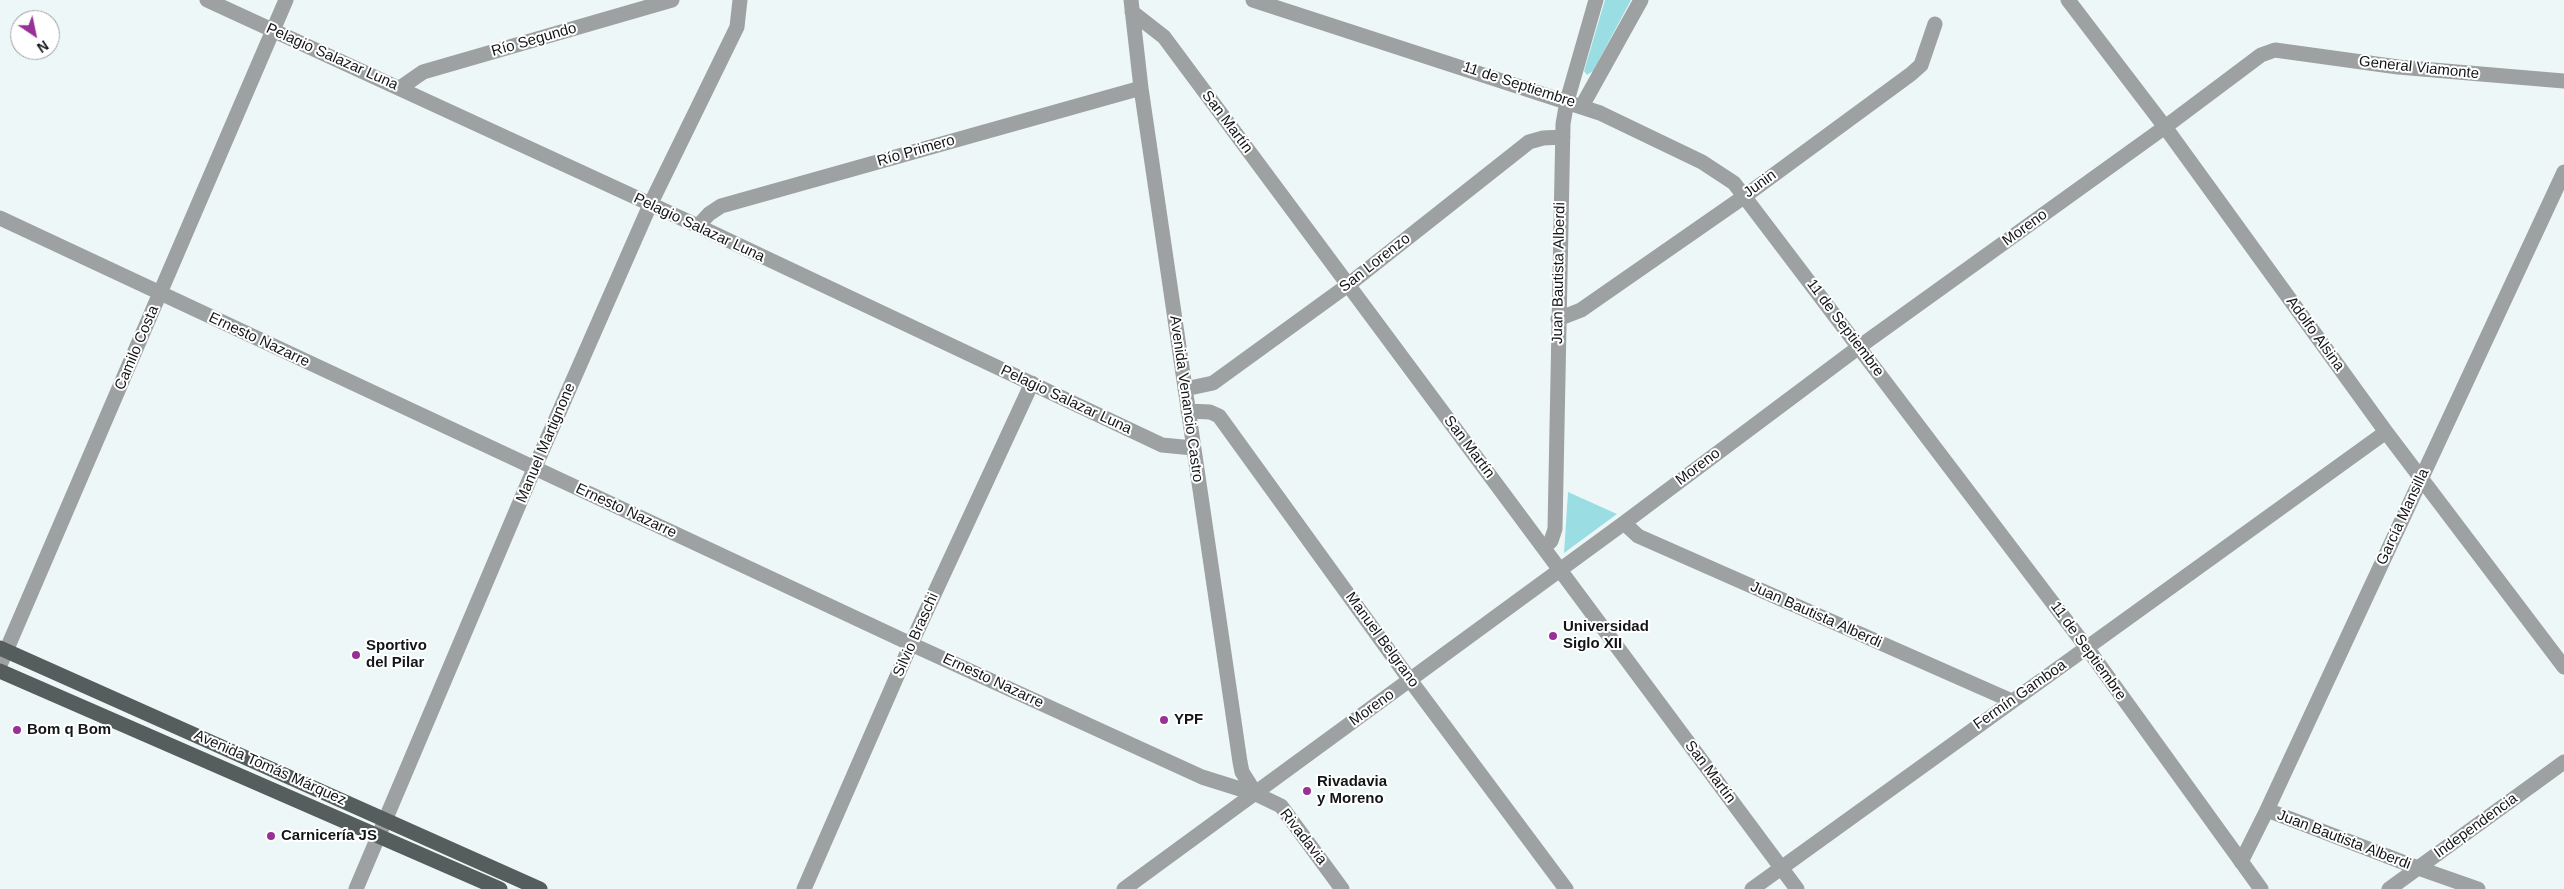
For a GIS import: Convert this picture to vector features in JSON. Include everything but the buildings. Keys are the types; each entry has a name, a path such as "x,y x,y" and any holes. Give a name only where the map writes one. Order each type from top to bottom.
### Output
{"main road":[{"name":"Avenida Tomás Márquez","path":"2,655 386,820 540,889"},
{"name":"Avenida Tomás Márquez","path":"0,671 500,889"}],"street":[{"name":"Pelagio Salazar Luna","path":"207,0 698,226 1162,445 1193,448"},
{"name":"Camilo Costa","path":"2,655 286,0"},
{"name":"Río Segundo","path":"400,88 423,72 672,0"},
{"name":"Manuel Martignone","path":"356,889 534,469 650,205 737,26 740,0"},
{"name":"11 de Septiembre","path":"1253,0 1567,100 1702,162 1734,183 2087,648 2261,889"},
{"name":"Juan Bautista Alberdi","path":"1544,547 1552,540 1556,529 1562,137 1567,100 1596,0"},
{"path":"1582,106 1641,0"},
{"name":"Adolfo Alsina","path":"2068,0 2165,127 2386,432 2564,667"},
{"name":"Avenida Venancio Castro","path":"1132,6 1141,88 1240,762 1242,772 1256,794"},
{"name":"San Martín","path":"1132,6 1164,37 1797,889"},
{"name":"Junin","path":"1558,319 1581,310 1745,196 1916,70 1921,65 1935,24"},
{"name":"Moreno","path":"1124,889 1624,523 1859,347 2165,127 2261,55 2275,50"},
{"name":"General Viamonte","path":"2275,50 2398,68 2564,81"},
{"name":"Río Primero","path":"698,226 709,214 721,206 1141,88"},
{"name":"San Lorenzo","path":"1185,389 1213,383 1348,284 1529,142 1543,138 1562,137"},
{"name":"García Mansilla","path":"2241,862 2267,810 2564,172"},
{"name":"Ernesto Nazarre","path":"0,218 911,644 1202,777 1256,794"},
{"name":"Silvio Braschi","path":"804,889 911,644 1032,384"},
{"name":"Manuel Belgrano","path":"1188,411 1210,412 1219,416 1410,680 1566,889"},
{"name":"Fermín Gamboa","path":"1752,889 2386,432"},
{"name":"Juan Bautista Alberdi","path":"1624,523 1638,536 2012,701"},
{"name":"Independencia","path":"2388,889 2564,762"},
{"name":"Rivadavia","path":"1256,794 1281,806 1342,889"},
{"name":"Juan Bautista Alberdi","path":"2267,810 2478,889"}],"shaded area":[{"path":"1605,0 1631,0 1593,71 1587,75 1584,71"},
{"path":"1568,492 1617,514 1564,553"}],"place":[{"name":"Universidad Siglo XII","path":"1553,636"},
{"name":"Sportivo del Pilar","path":"356,655"},
{"name":"YPF","path":"1164,720"},
{"name":"Bom q Bom","path":"17,730"},
{"name":"Rivadavia y Moreno","path":"1307,791"},
{"name":"Carnicería JS","path":"271,836"}]}
